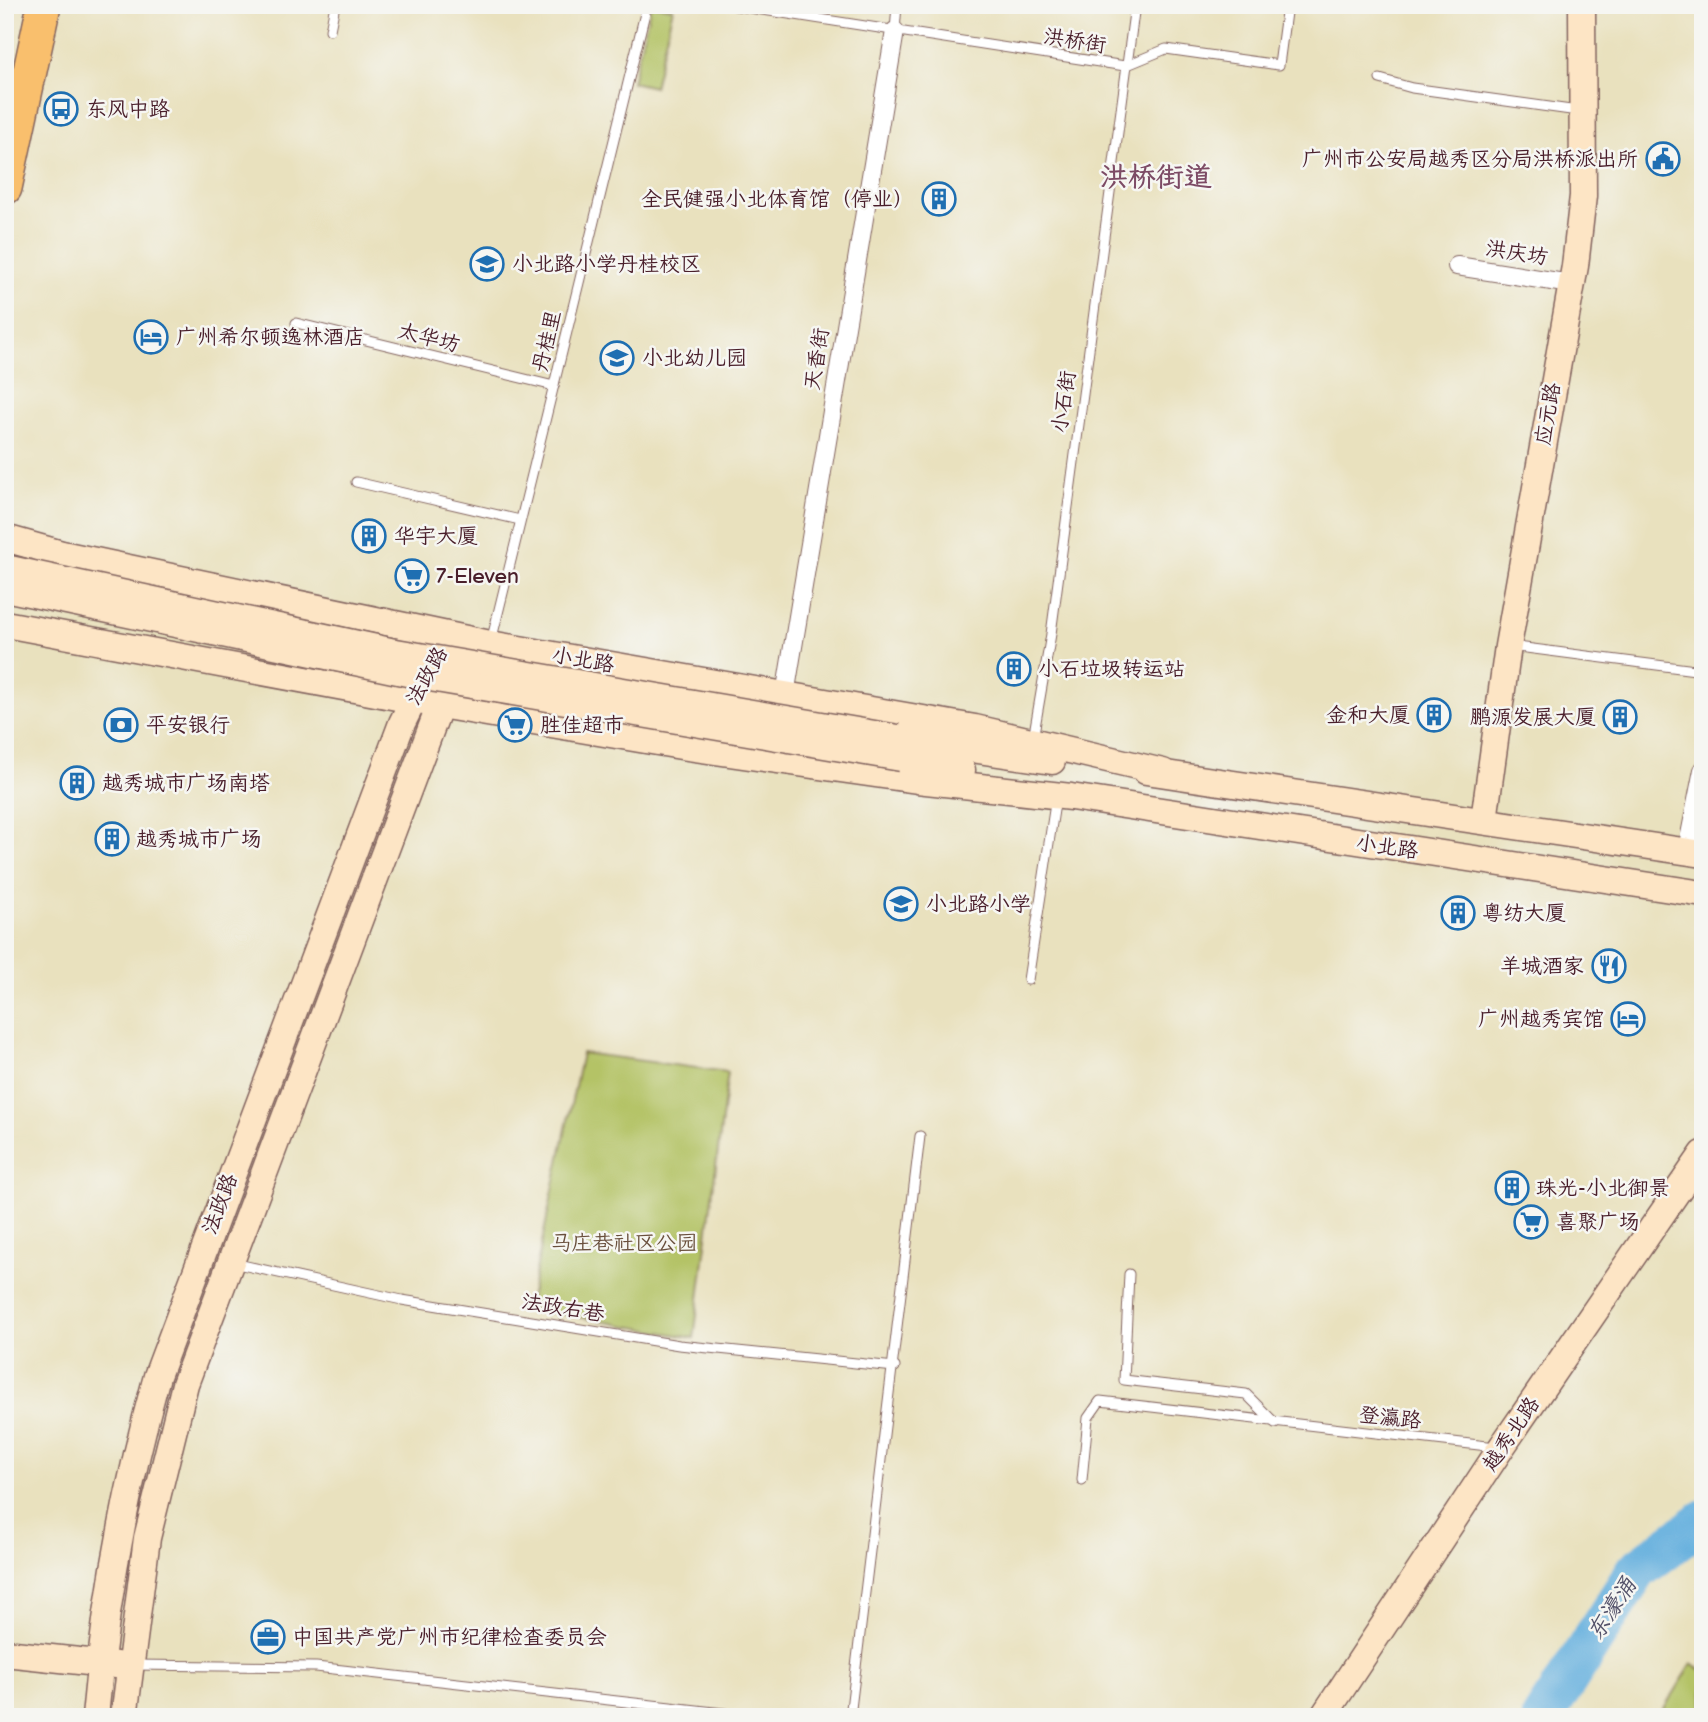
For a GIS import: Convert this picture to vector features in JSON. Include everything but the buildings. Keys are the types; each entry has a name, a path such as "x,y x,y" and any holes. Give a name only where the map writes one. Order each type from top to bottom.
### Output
{"highway":[{"path":"5,188 44,5"}],"street":[{"name":"应元路","path":"1484,820 1508,646 1571,284 1583,196 1582,5"},
{"name":"天香街","path":"785,695 895,31"},
{"name":"洪庆坊","path":"1457,266 1571,284"},
{"name":"小北路","path":"5,538 35,547 490,644 1032,741 1163,772"},
{"path":"5,570 15,558 35,547"},
{"name":"小北路","path":"5,570 390,651 900,748 1064,796"},
{"name":"小北路","path":"5,588 436,679 900,748 1163,772 1695,852"},
{"name":"小北路","path":"11,619 440,705 877,775 1064,796 1703,894"},
{"name":"法政路","path":"95,1717 100,1664 131,1469 157,1376 412,700 449,635"},
{"name":"法政路","path":"124,1717 147,1538 160,1475 185,1384 440,705 449,635"},
{"path":"546,722 531,704 530,680 537,668 564,656"},
{"path":"1695,852 1703,770"},
{"name":"越秀北路","path":"1323,1717 1501,1448 1703,1154"},
{"path":"5,1653 129,1665"}],"lane":[{"path":"330,30 335,5"},
{"name":"丹桂里","path":"490,644 647,5"},
{"name":"洪桥街","path":"730,5 1125,66"},
{"path":"895,31 897,5"},
{"name":"小石街","path":"1032,741 1051,635 1135,5"},
{"path":"1125,66 1167,49 1279,65 1287,5"},
{"path":"1380,79 1412,88 1584,112"},
{"name":"太华坊","path":"296,323 554,386"},
{"path":"356,482 520,520"},
{"path":"1508,646 1703,671"},
{"path":"1028,980 1064,796"},
{"path":"850,1717 895,1367 920,1136"},
{"name":"法政右巷","path":"229,1262 402,1300 679,1345 895,1367"},
{"path":"1129,1274 1124,1380 1246,1394 1275,1423"},
{"name":"登瀛路","path":"1083,1480 1088,1418 1100,1401 1501,1448"},
{"path":"129,1665 316,1667 759,1717"}],"green space":[{"path":"651,5 673,8 654,87 632,82"},
{"name":"马庄巷社区公园","path":"582,1053 728,1072 694,1338 528,1308"},
{"path":"1692,1664 1703,1671 1703,1717 1659,1717"}],"waterway":[{"name":"东濠涌","path":"1543,1717 1637,1570 1703,1521"}],"place":[{"name":"东风中路","path":"61,109"},
{"name":"广州市公安局越秀区分局洪桥派出所","path":"1663,159"},
{"name":"全民健强小北体育馆（停业）","path":"939,199"},
{"name":"小北路小学丹桂校区","path":"487,264"},
{"name":"广州希尔顿逸林酒店","path":"151,337"},
{"name":"小北幼儿园","path":"617,358"},
{"name":"华宇大厦","path":"369,536"},
{"name":"7-Eleven","path":"412,576"},
{"name":"小石垃圾转运站","path":"1014,669"},
{"name":"金和大厦","path":"1434,715"},
{"name":"鹏源发展大厦","path":"1620,717"},
{"name":"平安银行","path":"121,725"},
{"name":"胜佳超市","path":"515,725"},
{"name":"越秀城市广场南塔","path":"77,783"},
{"name":"越秀城市广场","path":"112,839"},
{"name":"小北路小学","path":"901,904"},
{"name":"粤纺大厦","path":"1458,913"},
{"name":"羊城酒家","path":"1609,966"},
{"name":"广州越秀宾馆","path":"1628,1019"},
{"name":"珠光-小北御景","path":"1512,1188"},
{"name":"喜聚广场","path":"1531,1222"},
{"name":"中国共产党广州市纪律检查委员会","path":"268,1637"}],"district":[{"name":"洪桥街道","path":"1156,177"}]}
